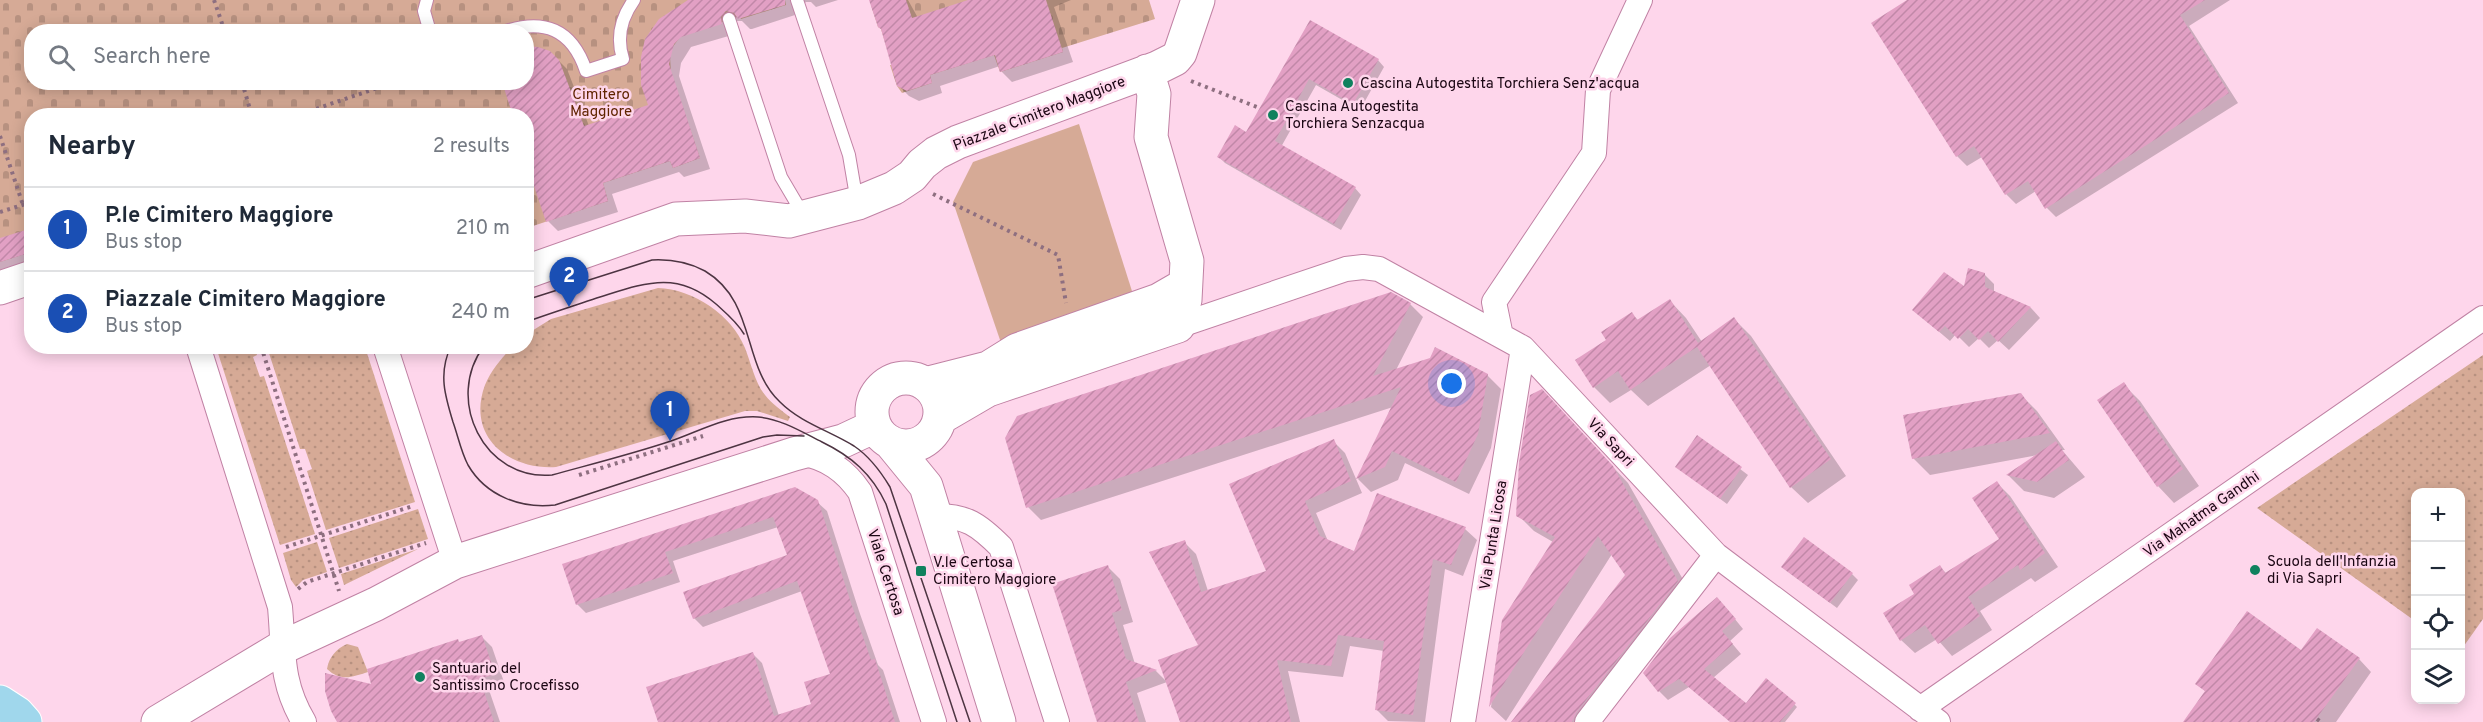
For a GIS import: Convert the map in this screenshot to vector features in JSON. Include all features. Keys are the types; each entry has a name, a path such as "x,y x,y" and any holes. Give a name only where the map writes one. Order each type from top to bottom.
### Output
{"main road":[{"path":"158,722 281,648 376,604 445,551 843,441 882,434 904,446 912,446 988,390 1178,326 1184,307 1187,261 1151,137 1154,94 1161,65 1185,43 1198,0"},
{"name":"Piazzale Cimitero Maggiore","path":"534,269 676,219 745,216 789,221 858,203 894,188 912,176 936,153 958,142 1161,65"},
{"path":"0,288 24,280"},
{"path":"925,384 988,368 1017,350 1159,300 1185,285"},
{"path":"930,501 936,396 925,384 906,378 887,384 875,400 872,412 882,434 930,501 999,722"},
{"path":"0,702 17,713 25,722"}],"street":[{"path":"1501,336 1494,302 1594,153 1598,90 1640,0"},
{"path":"1178,326 1346,269 1363,267 1379,268 1501,336"},
{"name":"Via Mahatma Gandhi","path":"1929,715 2483,318"},
{"name":"Via Sapri","path":"1501,336 1523,348 1716,555 1929,715"},
{"name":"Via Punta Licosa","path":"1463,722 1523,348"},
{"path":"201,354 280,607 281,648 292,704 303,722"},
{"path":"387,354 445,551"},
{"name":"Viale Certosa","path":"801,453 817,456 839,468 860,492 934,722"},
{"path":"930,501 982,528 1001,547 1057,722"},
{"path":"1587,722 1716,555"}],"lane":[{"path":"427,0 424,11 428,24"},
{"path":"534,25 560,32 578,49 586,71 623,59 620,43 621,26 634,0"},
{"path":"797,0 849,155 858,203"},
{"path":"729,19 781,177 805,218"}],"path":[{"path":"214,0 222,24"},
{"path":"1161,65 1181,77 1257,107"},
{"path":"244,90 250,108"},
{"path":"319,108 371,90"},
{"path":"0,136 23,205 0,212"},
{"path":"927,195 932,193 1058,255 1071,332"},
{"path":"264,354 340,592"},
{"path":"579,475 703,436"},
{"path":"285,548 420,504"},
{"path":"293,597 303,583 334,573 445,551"},
{"path":"329,597 349,587"},
{"path":"2317,719 2321,722"}],"green space":[{"name":"Cimitero Maggiore","path":"0,0 785,0 786,5 741,19 740,16 680,37 672,48 671,73 700,158 673,168 670,161 603,183 608,201 534,226 534,108 24,108 24,254 0,262"},
{"path":"872,0 1149,0 1155,19 1062,48 1063,52 1000,72 994,55 930,75 932,83 902,93 897,86 890,65 892,65 881,29 878,27 871,5"},
{"path":"1079,124 1144,329 1013,378 953,202 973,162"},
{"path":"658,288 685,293 710,306 731,325 745,348 762,390 790,417 788,421 757,411 745,411 556,467 522,463 507,456 486,434 481,420 481,403 490,374 501,360 506,354 534,354 534,330 551,319"},
{"path":"218,354 257,354 253,357 260,377 264,376 315,534 280,545"},
{"path":"269,354 367,354 415,502 326,530 307,471 312,469 305,449 300,449"},
{"path":"2483,355 2483,619 2465,644 2465,488 2411,488 2411,618 2257,508"},
{"path":"418,509 428,539 339,568 329,538"},
{"path":"317,542 327,572 303,580 296,587 291,580 283,553"},
{"path":"418,549 344,585 341,574"},
{"path":"347,644 358,647 368,672 352,677 342,677 327,669 334,654"}],"building":[{"path":"688,0 785,0 785,5 738,19 734,13 726,11 721,17 722,24 681,37 674,44 669,64 700,158 673,168 670,161 603,183 608,201 546,222 534,186 534,108 510,108 505,90 534,90 534,47 538,47 550,51 559,60 584,126 648,105 641,85 641,57 645,39 659,19"},
{"path":"869,0 906,0 912,18 968,0 1046,0 1063,52 1000,72 995,55 930,75 932,83 907,91 897,86 881,29 878,27"},
{"path":"1907,0 2205,0 2180,15 2229,93 2045,209 2028,181 2005,195 1974,146 1956,157 1871,23"},
{"name":"Cascina Autogestita Torchiera Senzacqua","path":"1310,20 1379,59 1353,104 1309,79 1275,141 1356,187 1334,224 1217,157 1235,125 1246,132"},
{"path":"24,230 24,254 0,262 0,238"},
{"path":"1968,268 1985,273 1985,287 2031,307 1998,342 1988,331 1979,340 1968,329 1958,339 1945,326 1939,332 1912,310 1944,272 1964,286"},
{"path":"1391,292 1411,303 1373,376 1430,358 1435,347 1488,374 1478,434 1456,482 1392,451 1385,467 1356,479 1401,387 1026,508 1005,438 1017,416"},
{"path":"1670,299 1698,343 1734,317 1831,459 1790,488 1697,347 1630,390 1618,371 1593,388 1575,360 1606,340 1601,332 1632,312 1637,320"},
{"path":"2124,382 2183,469 2157,487 2097,400"},
{"path":"1542,389 1613,466 1678,581 1576,713 1572,722 1511,722 1625,575 1598,536 1489,707 1502,620 1555,537 1516,516 1519,463 1530,395"},
{"path":"2021,393 2050,433 1912,459 1903,415"},
{"path":"1697,435 1742,467 1720,499 1675,467"},
{"path":"1334,439 1351,481 1305,501 1320,536 1354,551 1377,493 1466,527 1451,565 1433,559 1413,715 1375,710 1384,641 1338,635 1331,666 1277,660 1291,722 1180,722 1158,660 1198,645 1149,552 1185,540 1201,592 1266,571 1229,484"},
{"path":"2056,441 2069,460 2037,482 2006,475"},
{"path":"1997,481 2045,553 2020,570 2018,565 1968,597 1980,616 1938,644 1925,625 1900,641 1883,613 1914,594 1909,585 1940,565 1945,573 1999,539 1972,498"},
{"path":"795,487 818,500 850,600 871,660 875,659 895,722 658,722 646,687 753,652 774,716 811,704 804,682 830,674 797,581 693,619 683,592 787,555 773,517 665,552 673,573 576,605 562,564"},
{"path":"1804,537 1853,573 1830,603 1781,567"},
{"path":"1108,565 1122,610 1112,613 1126,659 1157,670 1126,682 1139,722 1097,722 1052,584"},
{"path":"1717,597 1736,619 1722,631 1733,644 1704,669 1746,703 1766,678 1796,703 1780,722 1730,722 1679,679 1658,692 1643,673 1670,638"},
{"path":"2247,611 2301,650 2317,628 2360,658 2314,722 2183,722 2205,691 2195,684"},
{"name":"Santuario del Santissimo Crocefisso","path":"482,635 495,674 480,679 494,722 337,722 325,691 325,673 371,684 367,669 458,639 459,642"}],"tram line":[{"path":"534,297 652,260 692,265 705,271 722,284 733,299 741,316 759,370 768,387 780,402 797,416 859,450 874,465 890,487 970,722"},
{"path":"534,319 632,287 660,282 674,283 702,293 727,314 744,334"},
{"path":"448,354 444,375 445,394 468,465 484,485 494,492 530,505 555,505 763,437 804,436"},
{"path":"480,354 473,367 468,389 470,412 478,433 490,451 507,465 528,473 552,475 656,446 724,421 747,417 767,418 783,423 833,447 851,460 867,475 886,504 957,722"}],"place":[{"name":"Cascina Autogestita Torchiera Senz'acqua","path":"1348,83"},
{"name":"Cascina Autogestita Torchiera Senzacqua","path":"1273,115"},
{"name":"Piazzale Cimitero Maggiore","path":"569,307"},
{"name":"P.le Cimitero Maggiore","path":"670,441"},
{"name":"Scuola dell'Infanzia di Via Sapri","path":"2255,570"},
{"name":"V.le Certosa Cimitero Maggiore","path":"921,571"},
{"name":"Santuario del Santissimo Crocefisso","path":"420,677"}]}
